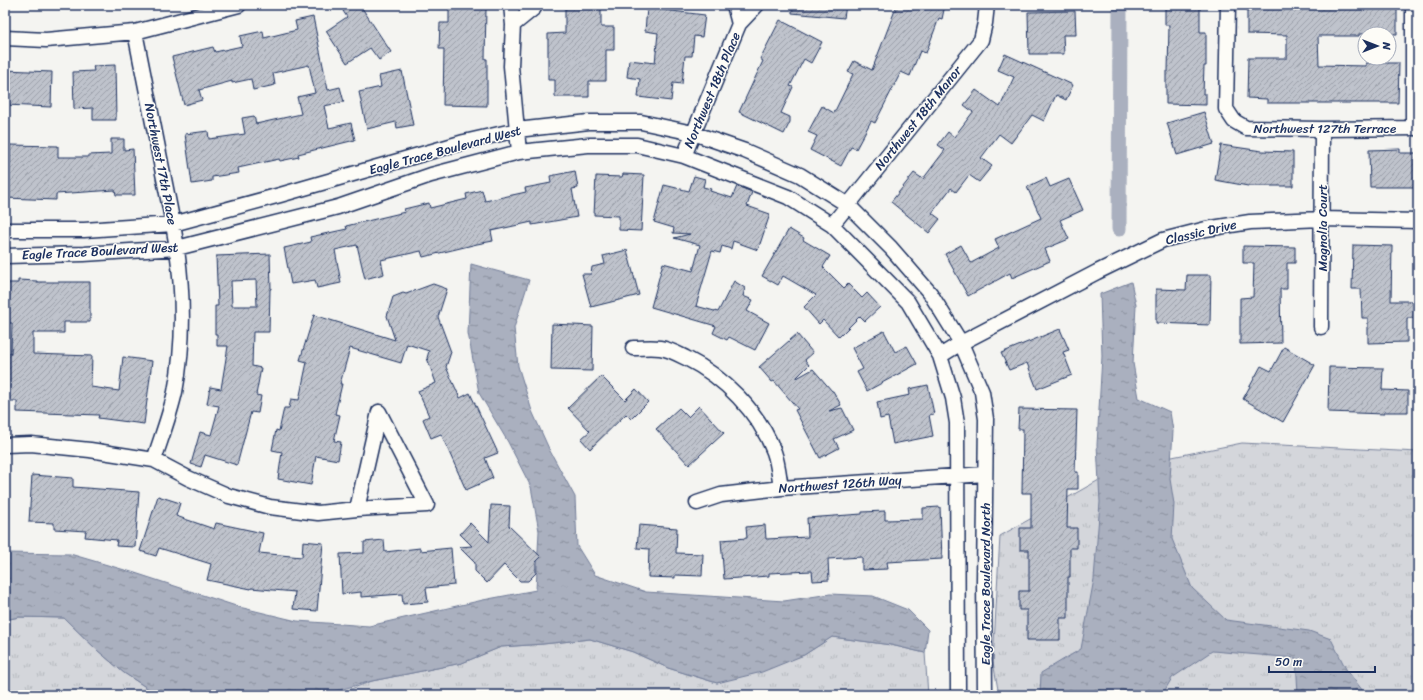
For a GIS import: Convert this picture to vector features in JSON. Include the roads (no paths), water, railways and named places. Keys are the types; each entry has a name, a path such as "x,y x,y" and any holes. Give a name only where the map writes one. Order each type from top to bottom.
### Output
{"street":[{"path":"5,38 46,40 135,32 239,5"},
{"path":"511,5 513,25 511,66 519,152"},
{"path":"513,25 534,8 535,5"},
{"name":"Northwest 18th Place","path":"734,5 739,24"},
{"name":"Northwest 18th Place","path":"684,156 739,24 756,5"},
{"name":"Northwest 18th Manor","path":"832,225 981,40 986,23 987,5"},
{"name":"Northwest 127th Terrace","path":"1228,5 1226,109 1234,121 1246,128 1416,128"},
{"path":"1412,5 1416,128"},
{"name":"Northwest 17th Place","path":"135,32 173,224 181,289 182,342 175,393 154,460"},
{"name":"Eagle Trace Boulevard West","path":"5,230 84,230 173,224 464,142 517,130 589,122 641,122 693,133 745,151 800,175 848,205 891,248 930,293 961,343 982,392 986,419 985,474"},
{"name":"Magnolia Court","path":"1321,327 1322,129"},
{"name":"Eagle Trace Boulevard West","path":"5,256 84,254 177,248 338,207 431,175 519,152 588,146 636,146 684,156 788,196 832,225 908,302 940,356 953,398 957,423 958,475"},
{"name":"Classic Drive","path":"940,356 961,343 1097,272 1163,240 1206,229 1250,222 1322,220 1418,221"},
{"path":"633,348 661,348 675,352 698,364 726,385 746,406 764,430 774,453 781,488"},
{"path":"5,445 31,444 90,450 154,460 188,478 229,496 270,507 318,513 357,509 427,506 379,412 357,509"},
{"name":"Northwest 126th Way","path":"697,503 721,495 781,488 985,474"},
{"name":"Eagle Trace Boulevard North","path":"985,474 985,695"},
{"name":"Eagle Trace Boulevard North","path":"958,475 958,695"}],"water":[{"path":"471,264 529,280 514,328 518,366 532,411 550,451 575,497 577,546 595,575 646,592 784,601 830,594 873,596 908,610 928,630 925,653 891,645 832,637 804,655 762,672 717,683 668,668 633,652 590,639 501,647 462,663 372,681 321,695 158,695 124,673 97,650 64,618 19,617 5,620 5,553 70,554 135,573 239,607 297,621 369,626 483,600 536,590 539,531 531,487 508,442 479,393 468,333"},
{"path":"1131,282 1136,305 1133,363 1139,398 1170,412 1173,431 1170,479 1174,504 1172,539 1192,588 1226,620 1309,631 1331,639 1346,669 1366,695 1298,695 1296,658 1212,651 1172,678 1162,695 1040,695 1041,673 1081,649 1094,579 1100,502 1097,445 1102,356 1100,294"}],"waterway":[{"path":"1119,229 1120,5"}]}
